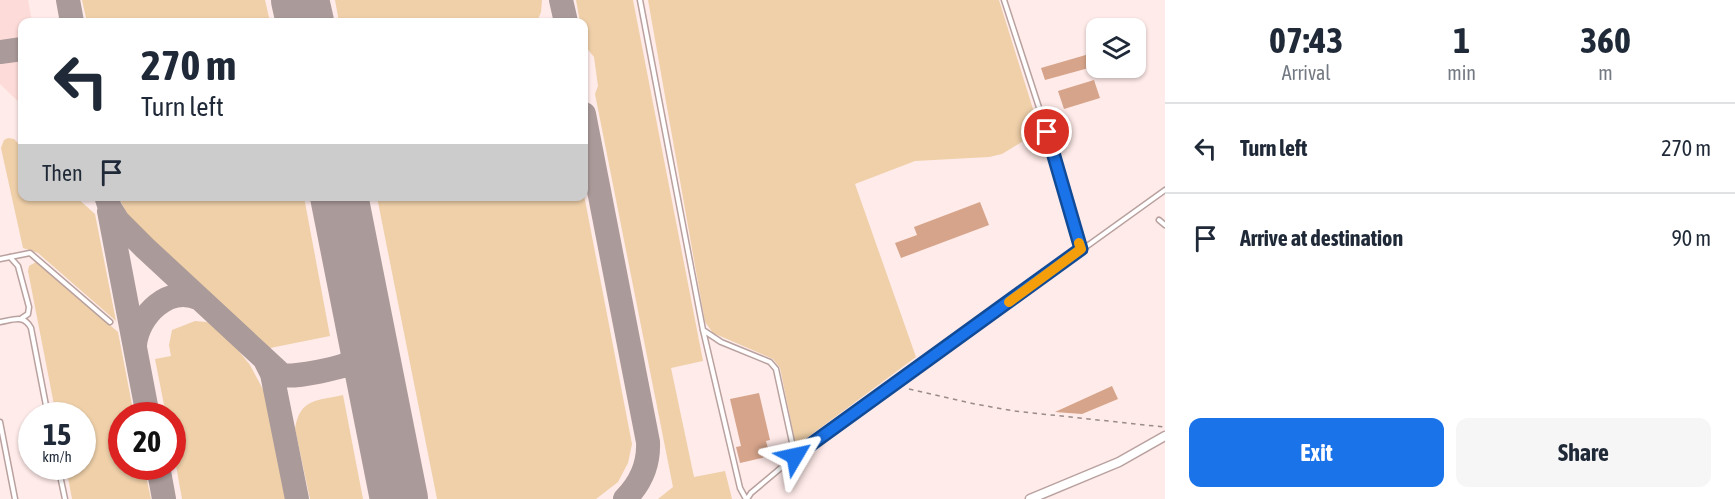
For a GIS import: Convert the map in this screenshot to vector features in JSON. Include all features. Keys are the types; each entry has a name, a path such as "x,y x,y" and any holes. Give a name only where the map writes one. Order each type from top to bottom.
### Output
{"street":[{"path":"1030,499 1119,462 1165,436"}],"lane":[{"path":"640,0 703,330 740,488 746,499 795,456 1165,190"},
{"path":"1004,0 1047,132 1081,249"},
{"path":"1159,220 1165,225"},
{"path":"0,259 30,253 110,322"},
{"path":"0,322 22,318 28,314 29,307 18,266 10,257"},
{"path":"22,318 31,328 45,402"},
{"path":"703,330 721,342 770,362 776,369 795,456"},
{"path":"0,422 15,499"},
{"path":"61,480 65,499"}],"path":[{"path":"909,389 1014,411 1165,427"}],"shaded area":[{"path":"0,0 28,0 31,18 18,18 18,101 0,84"},
{"path":"82,0 265,0 269,18 86,18"},
{"path":"335,0 542,0 539,18 338,18"},
{"path":"576,0 633,0 703,361 671,368 694,477 725,471 732,499 658,499 673,487 595,94 598,86 594,57 588,50 588,18 579,18"},
{"path":"648,0 999,0 1038,125 1025,140 1002,154 989,157 915,161 855,184 916,357 796,446 780,368 773,359 713,333 705,322"},
{"path":"14,139 18,143 18,201 80,201 95,214 116,321 38,253 23,248 1,148 4,140"},
{"path":"305,201 330,336 270,348 129,219 121,202"},
{"path":"378,201 585,201 632,444 628,463 618,482 596,499 437,499"},
{"path":"36,262 118,332 131,402 108,402 108,480 147,480 151,499 72,499 68,480 96,480 96,402 53,402 28,271 29,266"},
{"path":"195,321 207,322 222,330 250,365 267,397 287,499 182,499 179,480 186,480 186,402 163,402 155,359 171,356 169,345 172,330"},
{"path":"343,395 363,499 310,499 295,429 297,419 301,411 311,403"}],"building":[{"path":"1086,55 1086,69 1045,80 1041,68"},
{"path":"1094,80 1100,98 1064,109 1058,91"},
{"path":"980,202 989,225 901,258 895,243 917,235 914,227"},
{"path":"1112,386 1118,399 1082,414 1055,412"},
{"path":"759,393 770,440 766,441 770,456 740,463 736,447 741,446 730,399"}],"taxiway":[{"path":"68,0 71,18"},
{"path":"561,0 565,18"},
{"path":"0,52 18,50"},
{"path":"588,134 648,442 643,473 625,499"},
{"path":"108,201 118,221 145,248 282,375 319,372 350,363 361,354 367,340"},
{"path":"109,211 145,402"},
{"path":"135,345 142,323 157,305 177,296 188,295 200,299"},
{"path":"266,362 272,374 297,499"},
{"path":"343,366 362,370 376,384"},
{"path":"161,480 164,499"}],"runway":[{"path":"300,0 304,18"},
{"path":"340,201 399,499"}],"slow traffic":[{"path":"1009,302 1081,249 1079,243"}],"route":[{"path":"795,456 1081,249 1047,132"}]}
